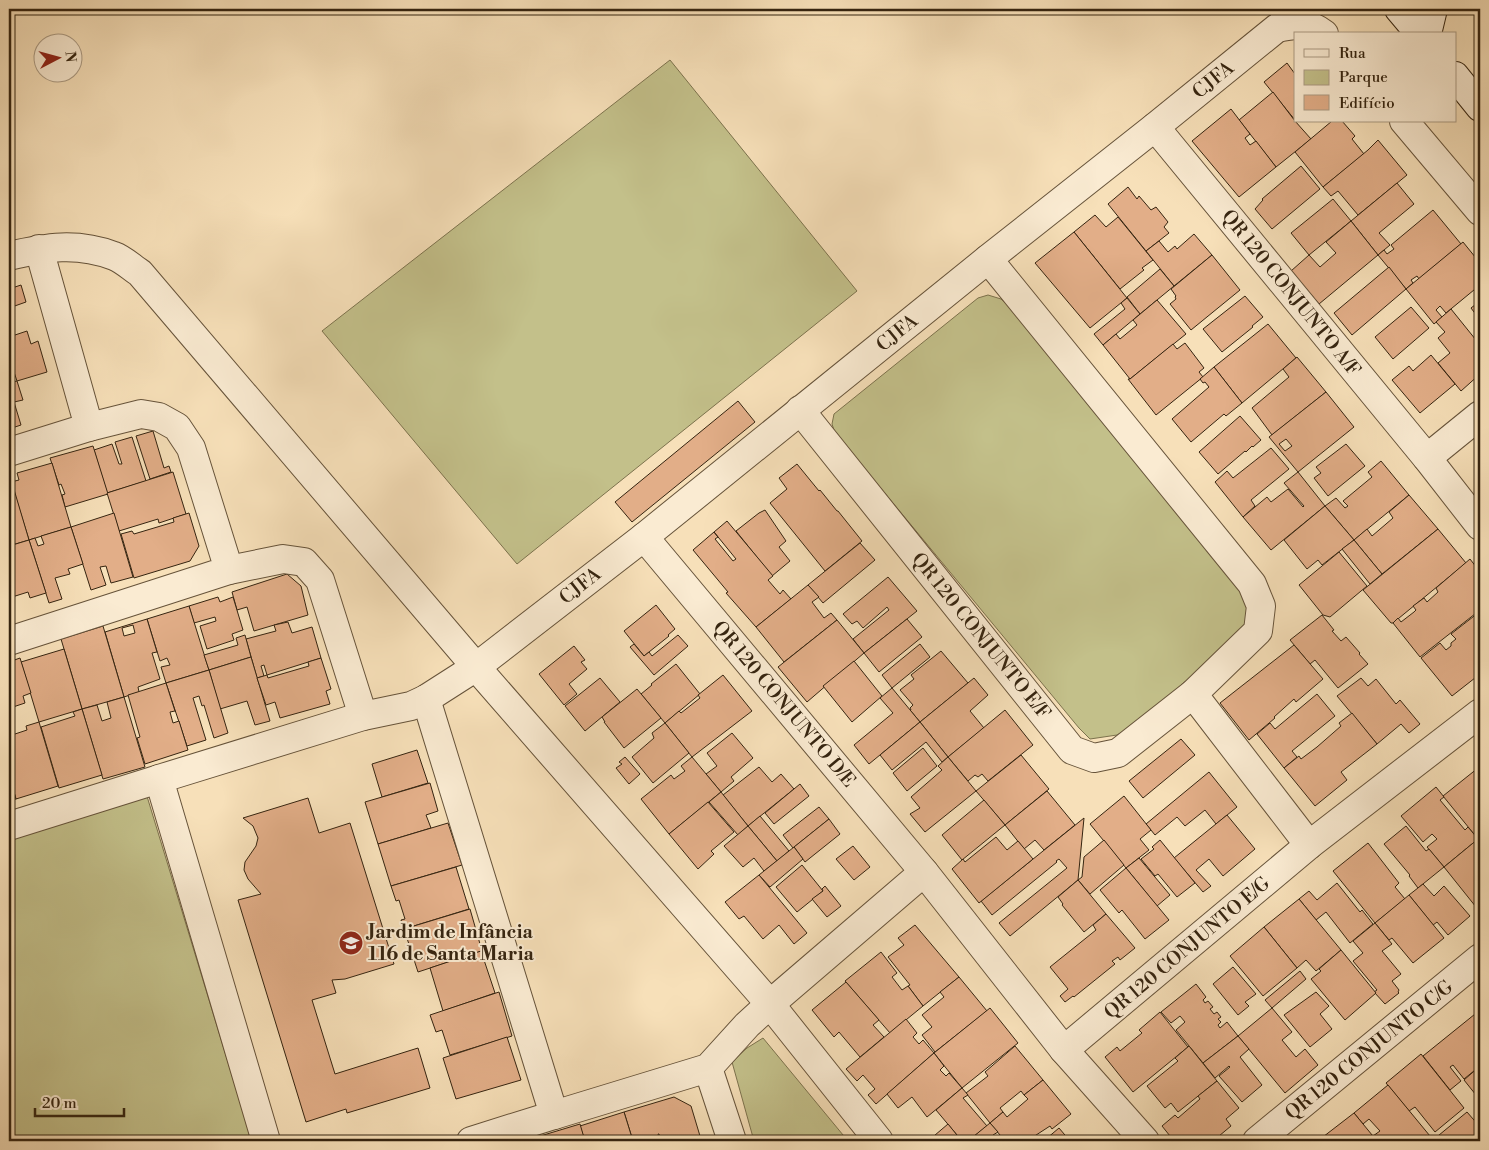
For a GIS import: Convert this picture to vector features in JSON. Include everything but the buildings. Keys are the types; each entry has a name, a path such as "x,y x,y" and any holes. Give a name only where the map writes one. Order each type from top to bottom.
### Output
{"street":[{"path":"1399,9 1418,32"},
{"path":"1427,32 1433,9"},
{"name":"CJFA","path":"9,826 362,716 411,706 426,699 476,667 644,536 1277,28 1296,23 1322,32"},
{"path":"1456,77 1480,107"},
{"path":"1405,122 1480,211"},
{"name":"QR 120 CONJUNTO A/F","path":"1155,127 1427,458 1480,526"},
{"path":"9,256 39,248 77,246 115,256 140,273 476,667 770,1004 879,1141"},
{"path":"39,248 88,427"},
{"name":"QR 120 CONJUNTO E/F","path":"800,410 1072,750 1094,758 1118,753 1193,694 1258,631 1261,606 1252,584 988,259"},
{"path":"9,452 88,427 141,414 159,417 177,427 191,448 229,570"},
{"path":"1427,458 1480,415"},
{"name":"QR 120 CONJUNTO D/E","path":"644,536 924,872 1064,1050"},
{"path":"9,640 229,570 283,559 304,562 320,580 362,716"},
{"path":"1193,694 1309,845"},
{"path":"426,699 554,1115"},
{"name":"QR 120 CONJUNTO E/G","path":"1064,1050 1309,845 1480,713"},
{"path":"159,779 266,1141"},
{"path":"471,1141 708,1068 747,1025 770,1004 924,872"},
{"name":"QR 120 CONJUNTO C/G","path":"1257,1141 1480,958"},
{"path":"1064,1050 1146,1141"},
{"path":"708,1068 732,1141"}],"green space":[{"path":"670,60 857,291 517,564 322,331"},
{"path":"988,295 1001,299 1010,307 1252,602 1246,630 1135,725 1117,735 1090,739 1079,728 835,433 832,424 834,414 978,298"},
{"path":"146,793 252,1141 9,1141 9,835"},
{"path":"763,1038 848,1141 754,1141 732,1062 747,1048"}],"place":[{"name":"Jardim de Infância 116 de Santa Maria","path":"351,943"}]}
